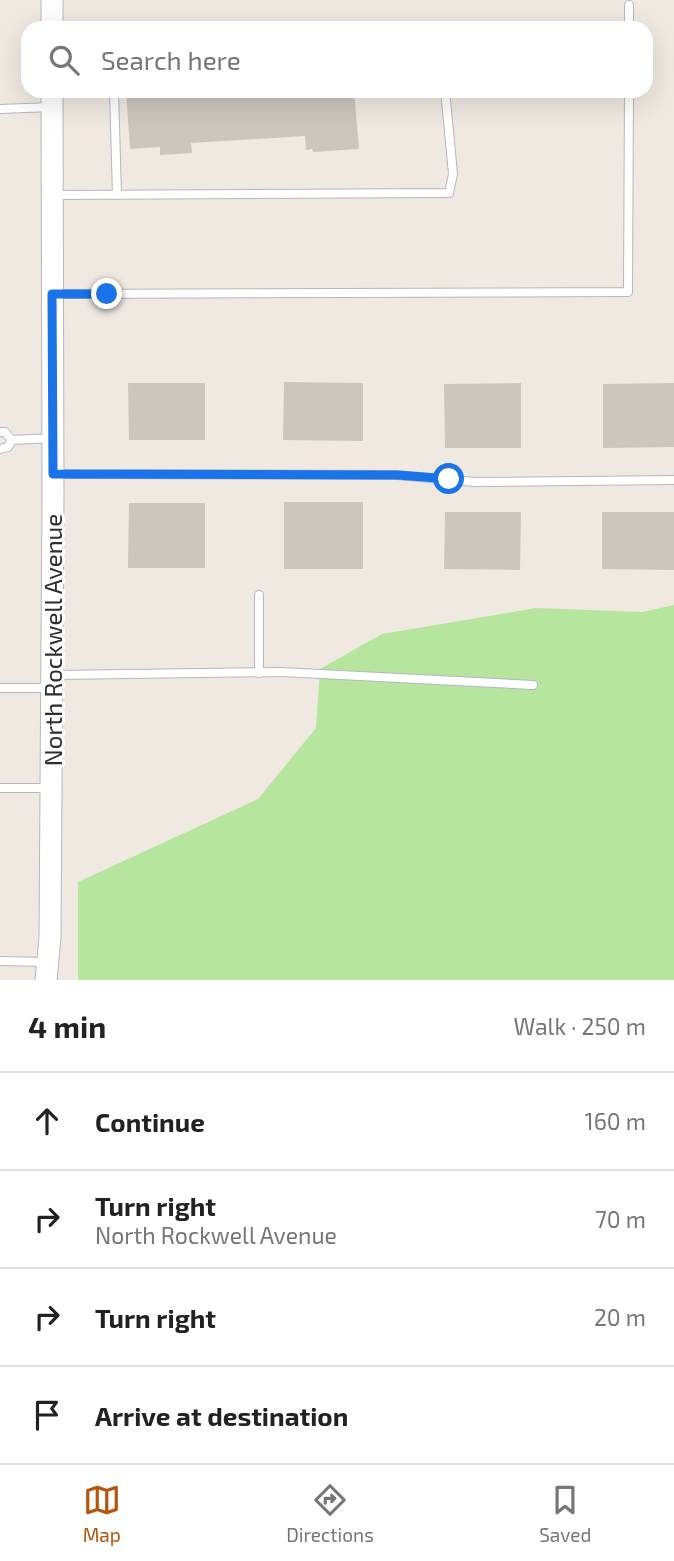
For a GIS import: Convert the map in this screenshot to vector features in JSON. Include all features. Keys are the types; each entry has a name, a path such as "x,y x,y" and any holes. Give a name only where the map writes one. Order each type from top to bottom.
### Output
{"main road":[{"path":"52,0 52,21"},
{"name":"North Rockwell Avenue","path":"50,971 52,99"}],"lane":[{"path":"629,5 629,21"},
{"path":"114,98 117,195"},
{"path":"52,294 628,292 629,98"},
{"path":"0,109 52,99"},
{"path":"52,195 449,192 453,174 446,100"},
{"path":"0,432 5,432 12,440"},
{"path":"12,440 52,439"},
{"path":"0,449 8,447 12,440"},
{"path":"53,474 397,475 475,482 674,480"},
{"path":"259,595 259,673"},
{"path":"0,688 51,681 259,673 533,685"},
{"path":"0,788 51,788"},
{"path":"0,961 50,971"}],"green space":[{"path":"674,605 674,980 78,980 78,882 258,799 316,728 320,669 382,634 536,608 642,612"}],"building":[{"path":"126,98 355,98 359,149 313,152 312,149 306,150 305,136 191,143 192,153 160,155 160,147 130,149"},
{"path":"284,382 363,383 363,441 283,440"},
{"path":"128,383 205,383 205,440 129,440"},
{"path":"521,383 521,448 445,448 444,384"},
{"path":"674,383 674,447 603,448 603,384"},
{"path":"284,502 363,502 363,569 284,569"},
{"path":"129,503 205,503 205,568 128,568"},
{"path":"445,512 521,512 520,570 444,569"},
{"path":"602,512 674,512 674,570 602,569"}],"route":[{"path":"107,294 52,294 53,474 397,475 449,479"}]}
